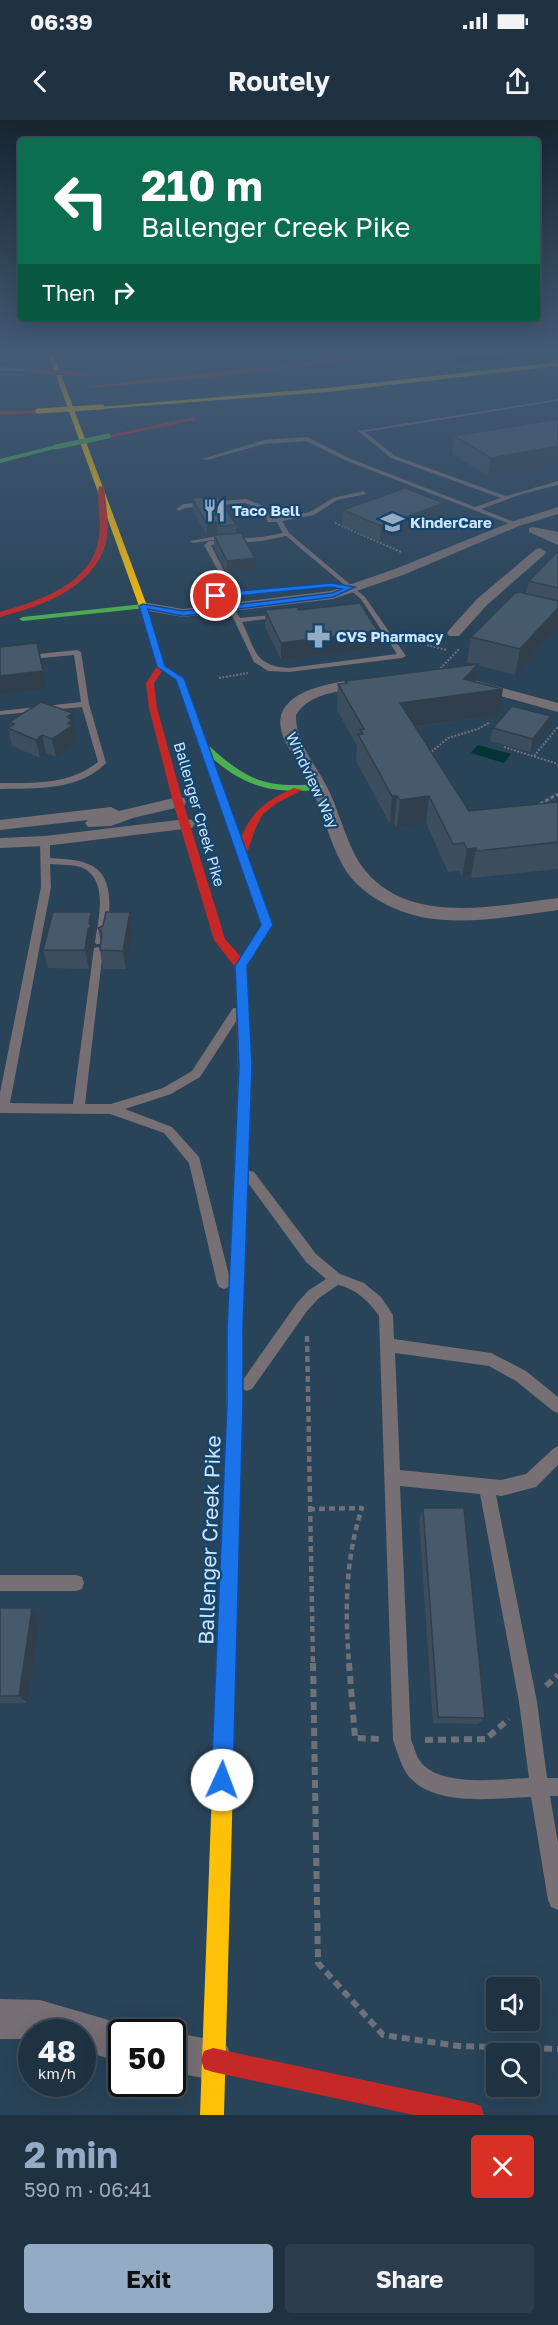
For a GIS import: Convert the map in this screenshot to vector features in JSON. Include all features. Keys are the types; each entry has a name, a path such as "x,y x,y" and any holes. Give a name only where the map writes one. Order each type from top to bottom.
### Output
{"main road":[{"path":"0,461 60,446"},
{"path":"86,446 143,606 161,667"},
{"path":"0,615 49,597 82,577 93,566 102,542 101,487"},
{"path":"0,621 143,606"},
{"name":"Ballenger Creek Pike","path":"212,2115 235,1403 235,1330 246,1066 241,966 267,925 180,678 161,667 150,683 153,708 178,802 220,940 241,966"},
{"path":"204,746 231,772 251,784 297,790 319,787"},
{"path":"242,852 254,816 259,809 297,790"},
{"path":"213,2060 472,2115"}],"street":[{"path":"143,606 183,613 333,595 399,572 515,524 558,510"},
{"path":"515,524 558,541"},
{"path":"533,530 558,535"},
{"path":"454,633 482,602 540,552"},
{"path":"209,596 331,585 352,587"},
{"path":"143,606 177,599"},
{"path":"482,602 502,607"},
{"name":"Windview Way","path":"386,680 323,690 304,699 292,711 288,721 289,730 319,787 352,866 365,883 390,901 417,910 448,915 558,904"},
{"path":"458,680 558,708"},
{"path":"45,841 48,834 54,830 111,821 127,814 178,802"},
{"path":"0,825 102,812 127,814"},
{"path":"0,843 45,841 186,824"},
{"path":"0,2019 40,2020 108,2038"},
{"path":"186,2055 213,2060"}],"lane":[{"path":"205,459 250,446"},
{"path":"324,446 515,524"},
{"path":"380,446 393,457 504,498"},
{"path":"474,508 558,483"},
{"path":"179,509 184,506 246,501 264,508 270,520 279,520 312,514 335,499 364,493"},
{"path":"231,607 258,662 272,669 290,670 402,656 368,606 352,587 287,534 279,520"},
{"path":"224,577 207,545 215,541 262,539 287,534"},
{"path":"193,541 250,535 262,539"},
{"path":"317,568 326,567"},
{"path":"357,607 368,606"},
{"path":"237,620 292,614"},
{"path":"375,653 398,650"},
{"path":"0,660 77,652 85,704 102,763 90,774 77,780 0,786"},
{"path":"333,665 349,656 361,655"},
{"path":"0,713 85,704"},
{"path":"45,841 46,887 1,1108 111,1109 167,1091 196,1074 243,1002"},
{"path":"46,861 87,866 100,877 103,888 104,917 78,1109"},
{"path":"111,1109 168,1130 195,1161 235,1330"},
{"path":"243,1165 311,1258 336,1280 347,1281 369,1292 379,1303 386,1316 402,1740 414,1768 433,1784 463,1789 558,1787"},
{"path":"235,1403 302,1307 314,1294 336,1280"},
{"path":"388,1345 491,1360 521,1376 558,1406"},
{"path":"393,1478 501,1488 530,1482 558,1454"},
{"path":"486,1486 528,1702 539,1787 558,1900"},
{"path":"0,1583 76,1583"}],"path":[{"path":"335,524 407,554"},
{"path":"427,645 456,652"},
{"path":"486,719 497,723"},
{"path":"425,758 448,738 478,729 490,722"},
{"path":"534,756 558,727"},
{"path":"504,747 558,764"},
{"path":"540,804 558,794"},
{"path":"308,1327 318,1963 383,2035 459,2046 558,2049"}],"shaded area":[{"path":"478,745 511,754 504,763 471,753"}],"building":[{"path":"471,446 557,446 491,458"},
{"path":"405,488 444,503 381,526 343,510"},
{"path":"218,496 236,525 221,526 216,522 207,524 192,498"},
{"path":"241,533 255,558 227,561 214,535"},
{"path":"558,551 558,588 529,581"},
{"path":"519,592 558,601 558,608 520,649 471,637 514,594"},
{"path":"360,603 378,631 281,643 265,610 297,607 299,610"},
{"path":"37,643 43,671 0,676 0,647"},
{"path":"478,664 464,679 503,689 400,703 469,811 558,802 558,842 477,851 476,848 467,849 464,843 453,844 429,796 400,800 397,796 392,796 358,734 363,734 360,730 364,729 338,684 347,683 345,681"},
{"path":"41,702 73,713 67,717 73,720 68,723 73,725 52,739 42,735 36,740 8,728 14,724 9,722"},
{"path":"512,706 551,716 533,739 493,728"},
{"path":"53,912 91,912 89,923 91,927 88,929 85,950 43,950"},
{"path":"106,912 130,912 123,951 100,950 102,932 98,928 103,926"},
{"path":"423,1508 464,1508 485,1718 438,1717"},
{"path":"0,1608 32,1608 19,1696 0,1696"}],"traffic: fast":[{"path":"56,447 60,446"},
{"path":"0,461 56,447"},
{"path":"23,619 143,606"},
{"path":"204,746 231,770 255,783 283,789 319,787"},
{"path":"234,1427 235,1330 245,1078"}],"traffic: slow":[{"path":"84,446 143,606 161,667 180,678 212,769"},
{"path":"212,2115 225,1709"}],"traffic: jam":[{"path":"0,615 47,599 87,572 96,559 102,543 104,522 101,487"},
{"path":"161,667 150,683 153,708 178,802 220,940 241,966 245,1078"},
{"path":"212,769 267,925 241,966"},
{"path":"242,852 251,827 260,812 274,801 297,790"},
{"path":"225,1709 234,1427"},
{"path":"213,2060 472,2115"}],"place":[{"name":"Taco Bell","path":"214,510"},
{"name":"KinderCare","path":"392,522"},
{"name":"CVS Pharmacy","path":"318,636"}],"route":[{"path":"216,596 331,585 352,587 333,595 183,613 143,606 161,667 180,678 267,925 241,966 246,1066 235,1330 235,1403 222,1780"}]}
